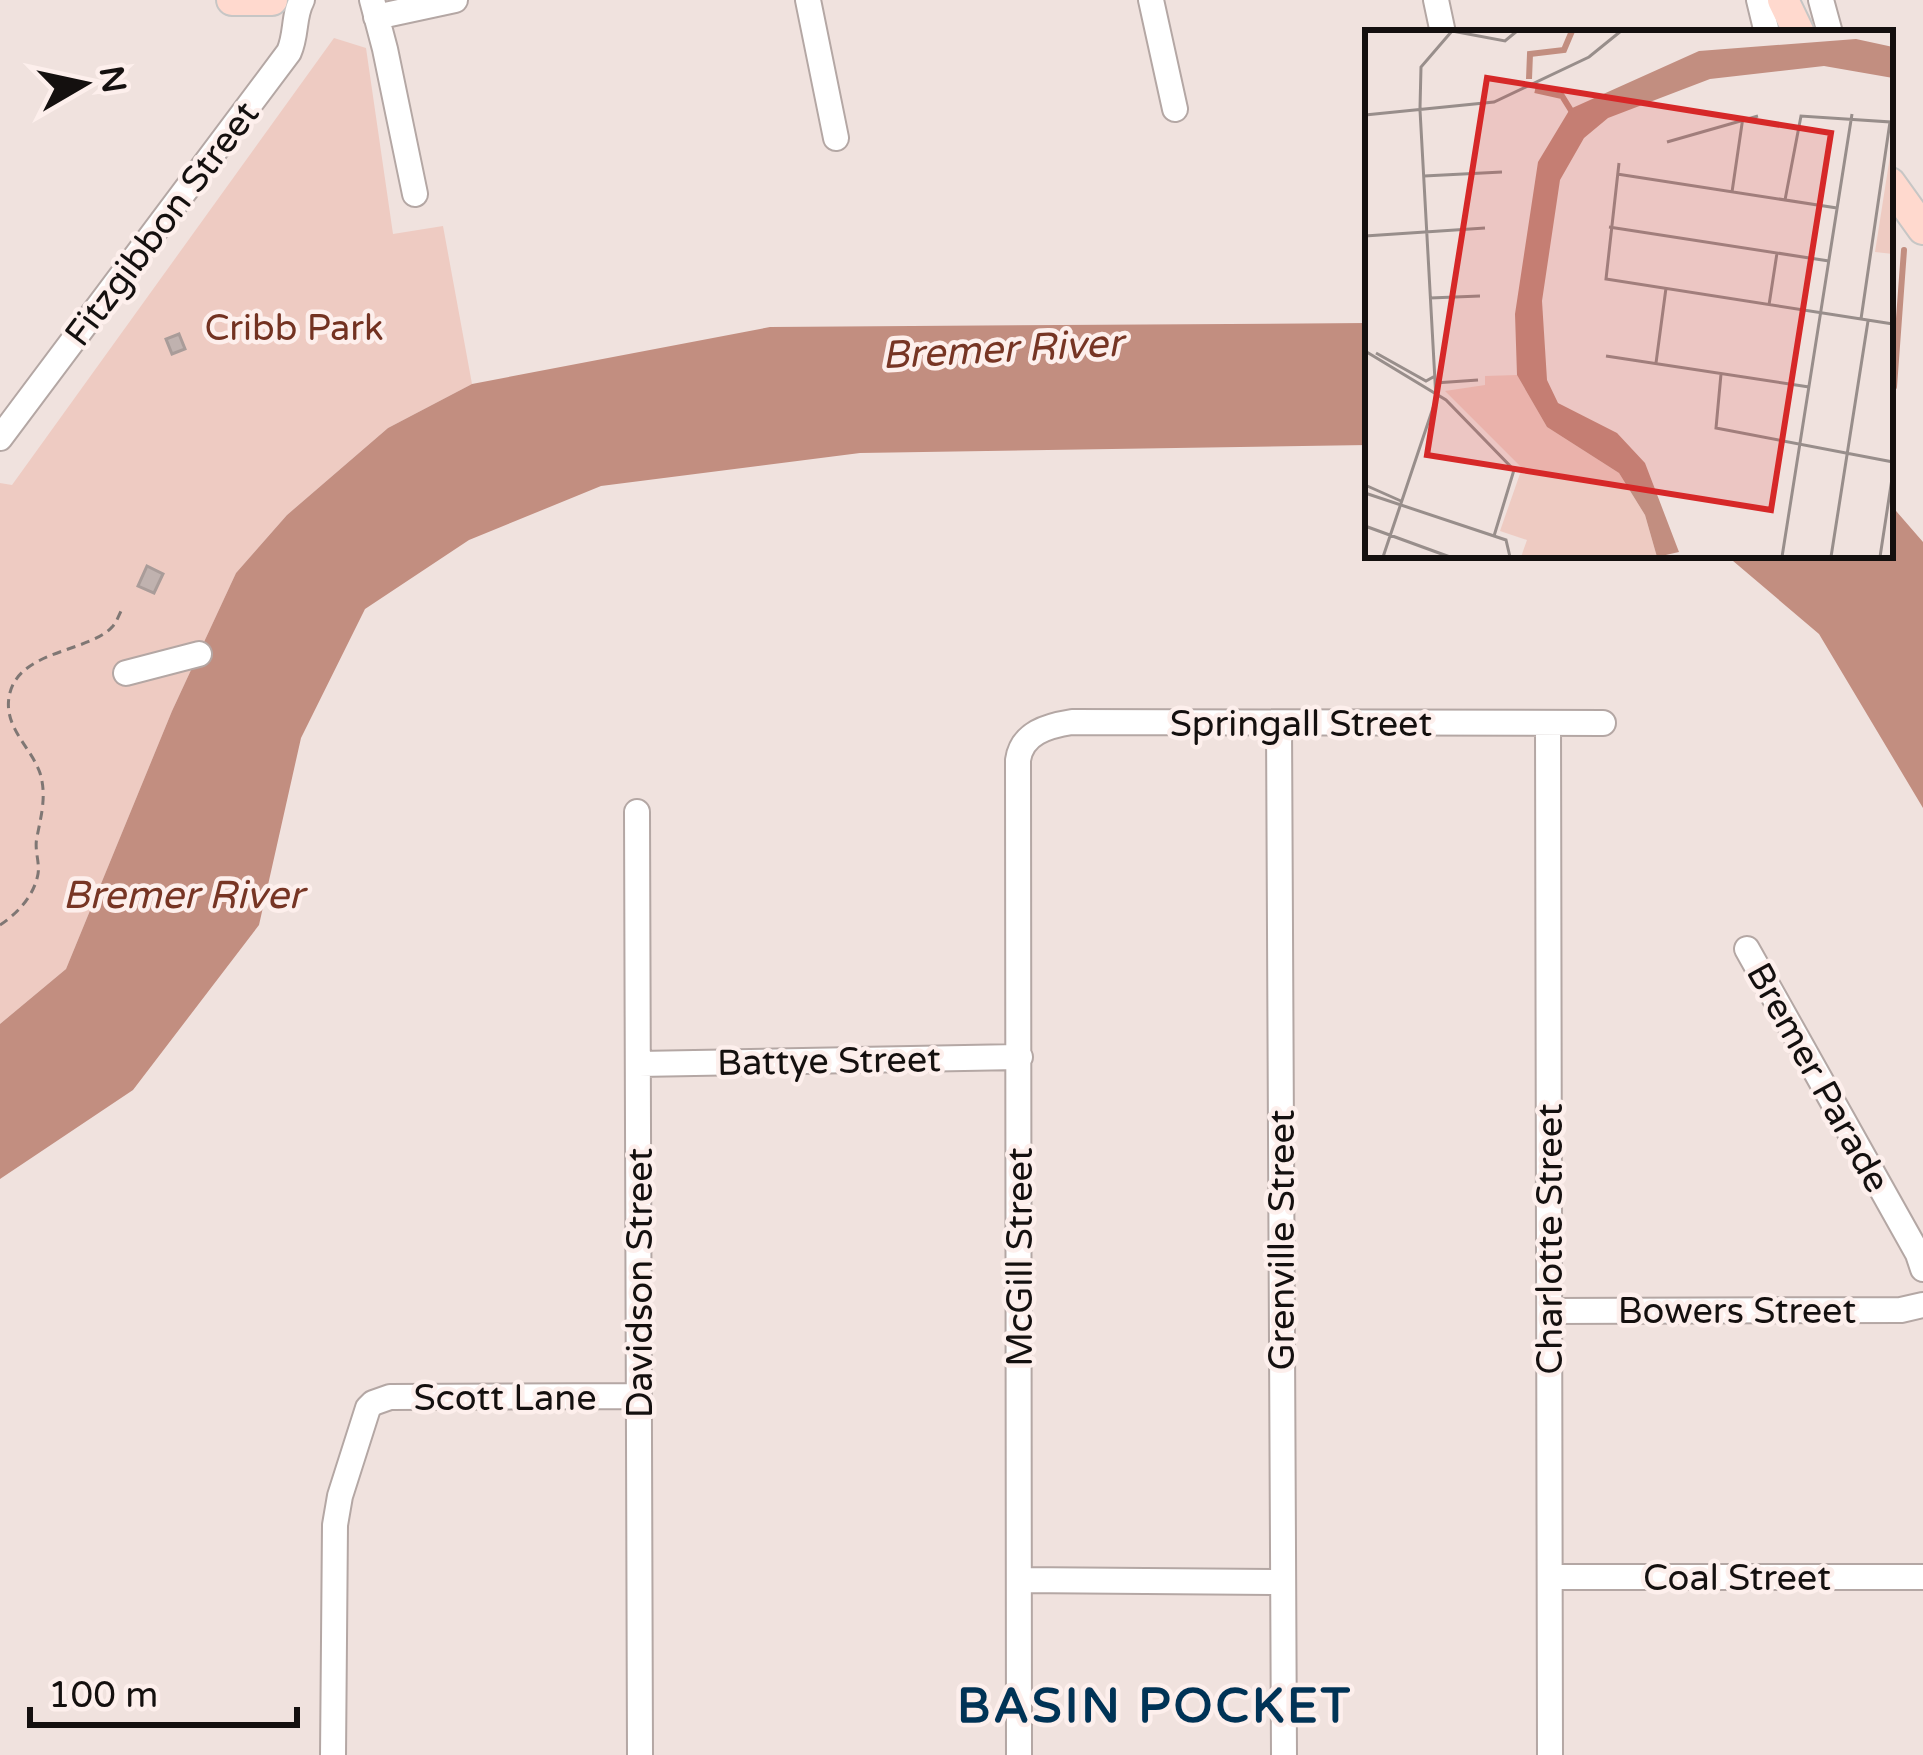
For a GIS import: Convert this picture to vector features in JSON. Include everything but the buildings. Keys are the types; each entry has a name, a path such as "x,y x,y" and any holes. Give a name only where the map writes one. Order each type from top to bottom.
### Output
{"main road":[{"path":"232,0 272,0"},
{"path":"1787,0 1798,30"},
{"path":"1893,187 1923,229"}],"street":[{"name":"Fitzgibbon Street","path":"0,438 289,52 302,0"},
{"path":"415,194 374,9 455,0"},
{"path":"808,0 836,138"},
{"path":"1150,0 1175,110"},
{"path":"1436,0 1442,30"},
{"path":"1759,0 1766,30"},
{"path":"1821,0 1829,30"},
{"path":"126,673 199,654"},
{"name":"Springall Street","path":"1018,760 1027,739 1044,728 1072,722 1603,723"},
{"name":"Charlotte Street","path":"1548,723 1550,1755"},
{"name":"Grenville Street","path":"1279,724 1284,1755"},
{"name":"McGill Street","path":"1018,760 1019,1755"},
{"name":"Davidson Street","path":"637,812 640,1755"},
{"name":"Bremer Parade","path":"1748,949 1923,1269"},
{"name":"Battye Street","path":"639,1064 1020,1057"},
{"name":"Bowers Street","path":"1550,1311 1901,1310 1923,1305"},
{"name":"Scott Lane","path":"333,1755 336,1515 364,1417 373,1402 390,1397 638,1396"},
{"name":"Coal Street","path":"1550,1577 1923,1577"},
{"path":"1019,1580 1283,1582"}],"path":[{"path":"0,926 17,913 39,872 37,838 44,802 40,771 15,731 9,695 32,666 101,635 113,626 122,609"},
{"path":"0,694 9,695"}],"green space":[{"name":"Cribb Park","path":"334,38 366,48 393,234 443,226 472,384 388,428 287,515 236,573 172,711 66,969 0,1024 0,483 12,485"}],"water":[{"name":"Bremer River","path":"1365,323 1365,445 860,453 601,486 469,540 365,609 301,738 259,925 133,1090 0,1179 0,1024 66,969 172,711 236,573 287,515 388,428 472,384 770,327"},
{"path":"1893,507 1923,542 1923,808 1819,634 1730,558 1893,558"}],"waterway":[{"path":"1893,388 1904,250"}],"district":[{"name":"BASIN POCKET","path":"1155,1705"}]}
